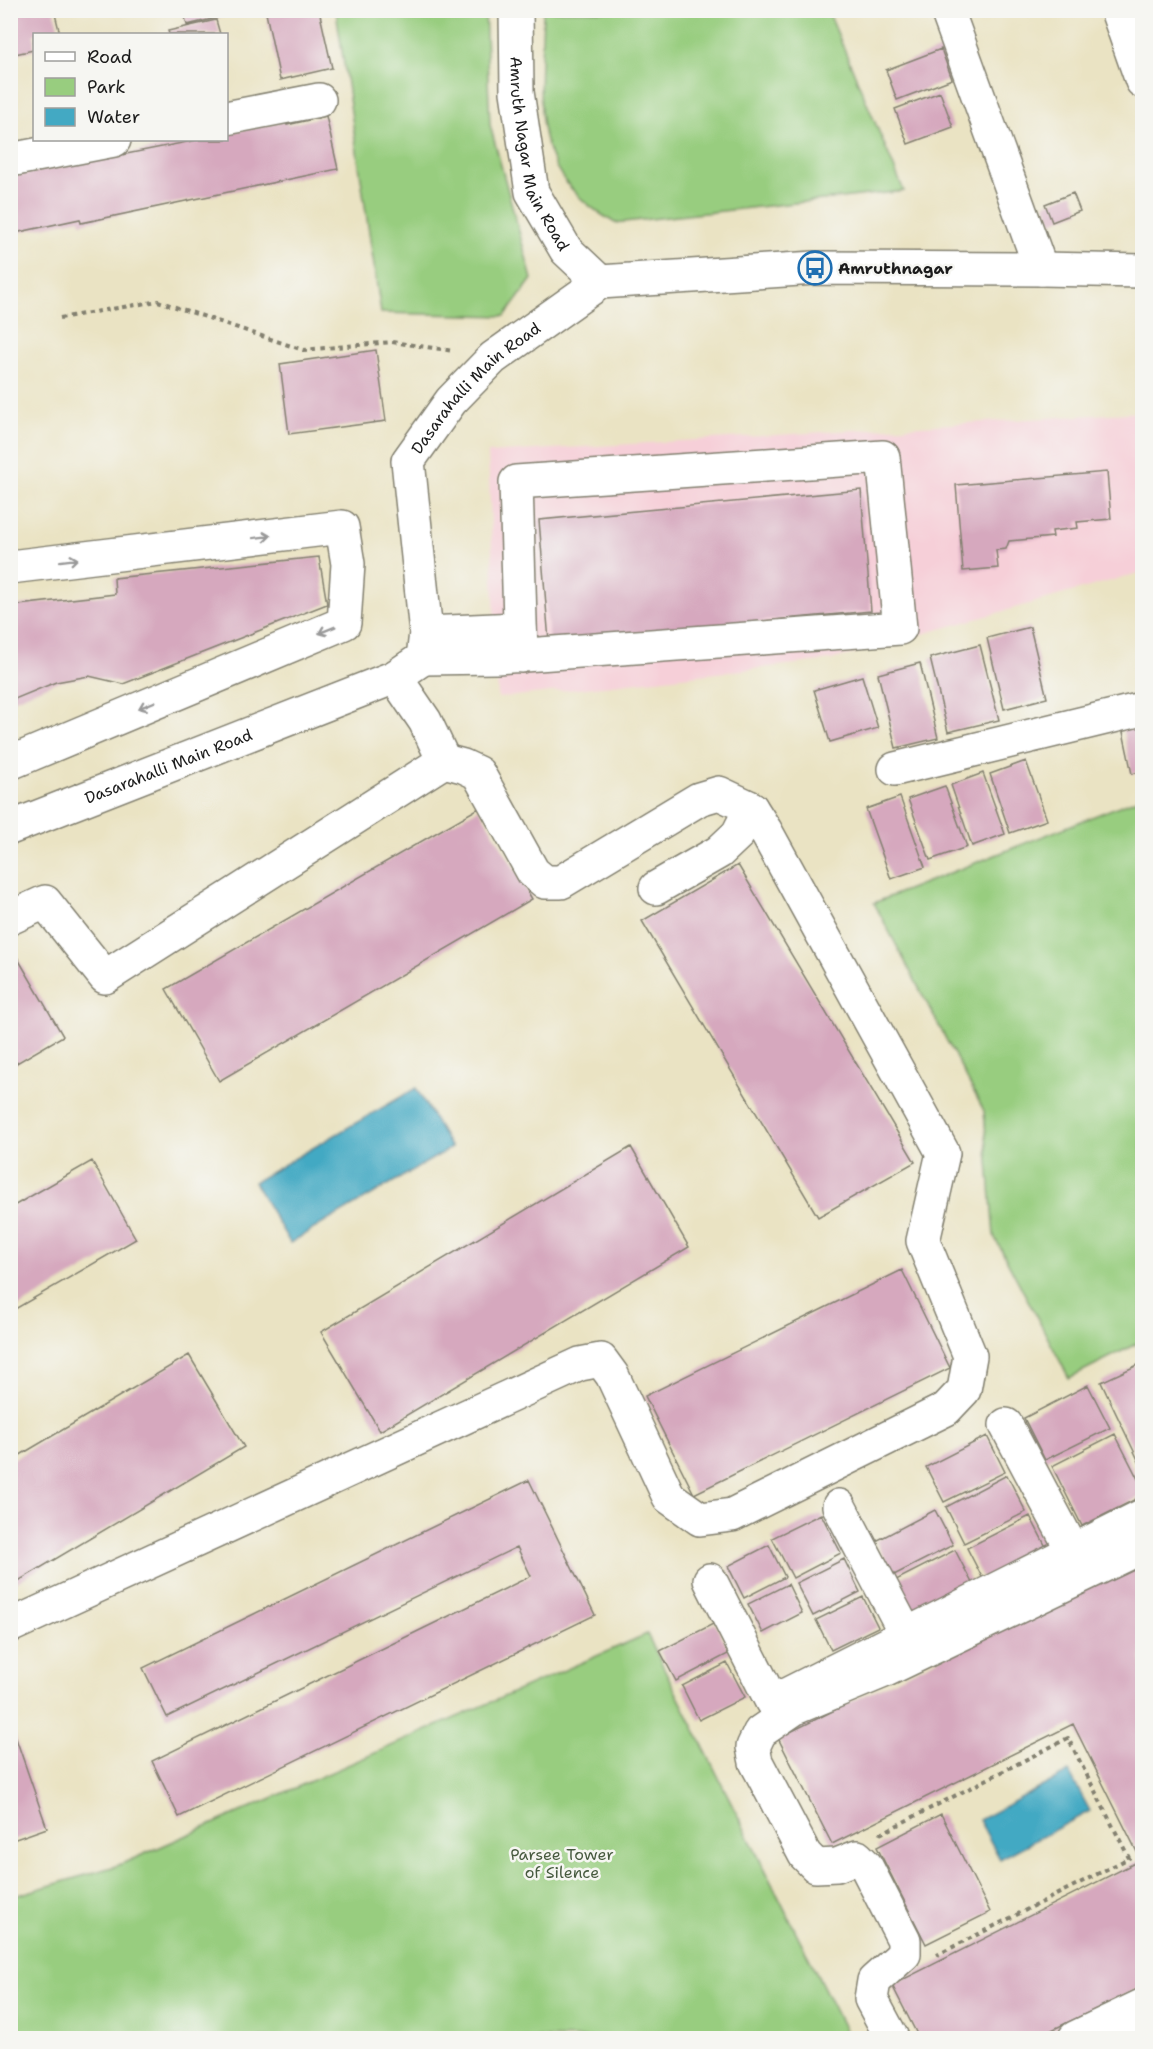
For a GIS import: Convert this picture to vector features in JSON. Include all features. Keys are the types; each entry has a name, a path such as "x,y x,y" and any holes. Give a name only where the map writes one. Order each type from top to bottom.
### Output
{"street":[{"name":"Amruth Nagar Main Road","path":"516,10 517,92 532,192 566,250 600,282"},
{"path":"947,10 1041,268"},
{"path":"1117,10 1143,81"},
{"path":"228,118 319,100"},
{"path":"10,160 109,141"},
{"path":"600,282 815,268 1041,268 1143,271"},
{"name":"Dasarahalli Main Road","path":"14,816 395,677 425,646 408,461 451,401 493,358 600,282"},
{"path":"425,646 520,643 900,628 884,457 516,482 520,643"},
{"path":"10,567 342,527 348,564 344,623 10,763"},
{"path":"395,677 425,721 444,761"},
{"path":"896,770 1143,709"},
{"path":"10,918 45,902 105,977 444,761 478,773 533,872 545,882 561,882 699,799 719,793 751,808 765,830 943,1153 923,1241 970,1356 964,1390 946,1409 732,1515 700,1519 669,1497 612,1375 601,1360 580,1364 10,1626"},
{"path":"656,888 719,852 738,834 751,808"},
{"path":"1006,1425 1073,1551"},
{"path":"839,1506 906,1634"},
{"path":"710,1580 772,1702 1143,1516"},
{"path":"891,2038 871,1999 874,1981 904,1954 904,1940 866,1866 856,1857 837,1864 816,1866 805,1855 756,1762 753,1746 760,1732 795,1708 884,1671 1143,1547"},
{"path":"1076,2038 1143,2006"},
{"path":"1130,2038 1143,2033"}],"path":[{"path":"60,318 158,301 303,350 392,342 493,358"},
{"path":"856,1857 860,1844 1068,1738 1129,1858 921,1963 901,1957"}],"shaded area":[{"path":"1142,412 1142,572 831,660 498,698 488,453"}],"green space":[{"path":"336,11 485,11 490,125 532,279 505,316 381,313"},
{"path":"543,11 828,11 904,191 615,223 585,202 565,180 551,157 544,131 541,104"},
{"path":"1142,797 1142,1341 1069,1378 994,1236 984,1111 874,903"},
{"name":"Parsee Tower of Silence","path":"647,1634 849,2038 11,2038 11,1897 119,1865"}],"water":[{"path":"416,1088 451,1148 290,1243 254,1182"},
{"path":"1069,1772 1090,1811 1000,1859 979,1820"}],"building":[{"path":"10,10 54,10 60,33 33,33 33,50 10,55"},
{"path":"183,10 245,10 245,11 187,25"},
{"path":"278,10 319,10 332,68 280,80 266,13"},
{"path":"216,20 220,33 169,33 168,31"},
{"path":"941,49 952,79 897,100 886,70"},
{"path":"940,92 953,127 908,144 895,109"},
{"path":"326,116 338,169 81,223 80,219 10,234 10,177 192,141 228,141 228,133 286,121 287,125"},
{"path":"1073,193 1080,211 1052,222 1045,204"},
{"path":"376,350 386,421 289,434 280,364"},
{"path":"1107,472 1111,519 1077,522 1078,528 1052,531 1053,537 1009,541 1006,549 996,550 998,568 963,571 956,485"},
{"path":"861,490 871,611 549,641 539,520"},
{"path":"319,557 327,604 123,684 89,676 56,682 10,701 10,606 115,594 114,578"},
{"path":"1030,627 1047,698 1004,709 987,638"},
{"path":"980,645 999,720 948,732 930,658"},
{"path":"920,663 938,738 896,748 878,674"},
{"path":"862,676 878,728 830,742 814,690"},
{"path":"1142,723 1142,771 1132,774 1122,727"},
{"path":"1026,761 1047,820 1010,833 990,774"},
{"path":"983,773 1005,834 972,846 951,785"},
{"path":"945,786 967,847 930,860 908,799"},
{"path":"900,797 925,867 891,879 866,809"},
{"path":"479,808 532,899 219,1081 166,989"},
{"path":"738,865 915,1162 818,1217 642,921"},
{"path":"10,945 63,1036 10,1067"},
{"path":"631,1147 689,1247 380,1431 321,1332"},
{"path":"92,1161 136,1239 10,1312 10,1208"},
{"path":"902,1270 950,1368 694,1494 645,1396"},
{"path":"189,1355 244,1447 10,1586 10,1461"},
{"path":"1142,1363 1142,1468 1101,1382"},
{"path":"1088,1385 1110,1428 1045,1460 1024,1418"},
{"path":"1115,1434 1142,1487 1142,1496 1082,1526 1052,1466"},
{"path":"987,1436 1005,1472 944,1502 926,1467"},
{"path":"1007,1475 1026,1512 964,1543 946,1507"},
{"path":"529,1480 595,1615 179,1817 152,1761 531,1576 517,1547 167,1717 143,1668"},
{"path":"935,1510 953,1545 894,1575 876,1541"},
{"path":"821,1514 841,1553 793,1578 772,1538"},
{"path":"1030,1516 1047,1549 984,1581 967,1548"},
{"path":"769,1545 785,1577 744,1598 728,1566"},
{"path":"955,1550 972,1583 912,1613 896,1580"},
{"path":"844,1559 860,1592 813,1616 796,1583"},
{"path":"1142,1559 1142,1987 1035,2038 919,2038 892,1985 1141,1860 1073,1724 832,1844 778,1738"},
{"path":"788,1584 802,1613 763,1633 748,1604"},
{"path":"863,1597 878,1627 831,1650 816,1620"},
{"path":"715,1623 730,1653 676,1681 660,1651"},
{"path":"727,1663 745,1697 699,1720 682,1686"},
{"path":"10,1721 47,1828 10,1841"},
{"path":"941,1814 990,1912 926,1944 877,1847"}],"place":[{"name":"Amruthnagar","path":"815,268"}]}
